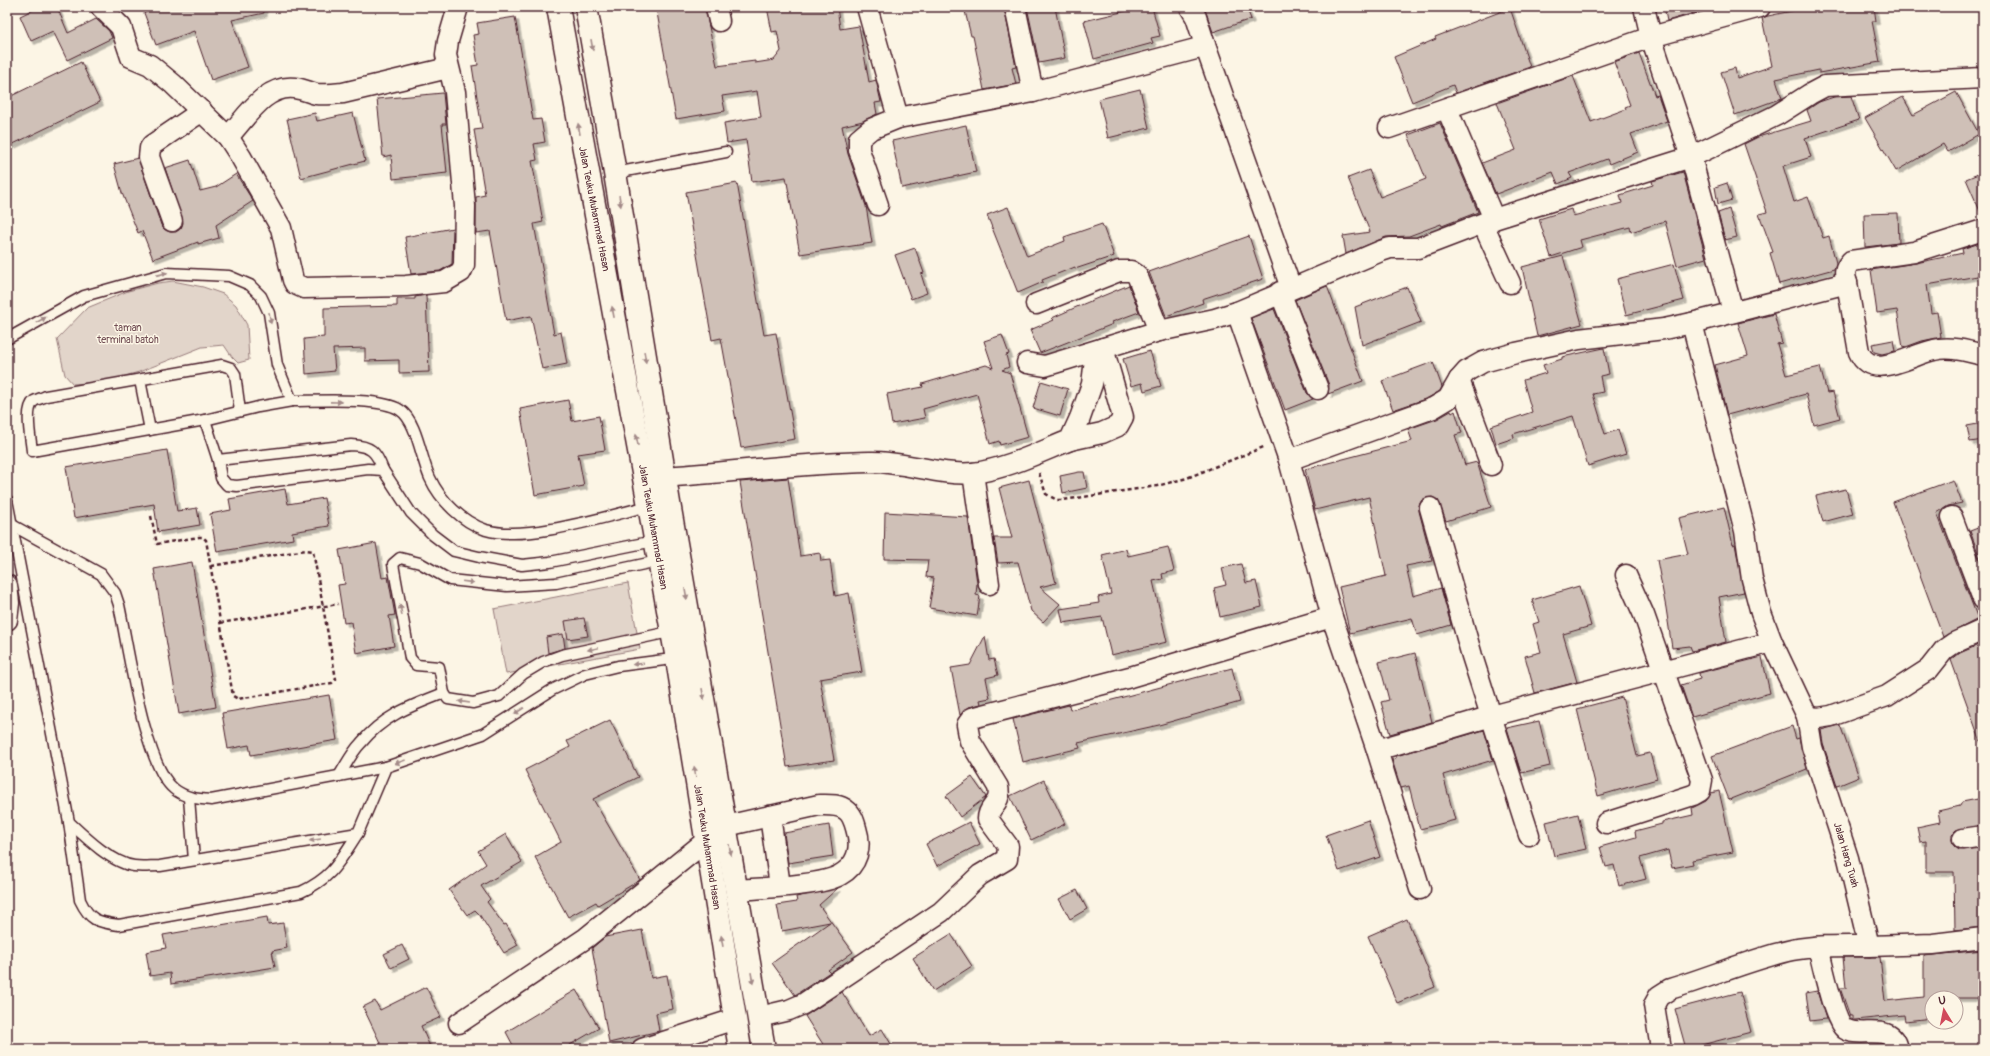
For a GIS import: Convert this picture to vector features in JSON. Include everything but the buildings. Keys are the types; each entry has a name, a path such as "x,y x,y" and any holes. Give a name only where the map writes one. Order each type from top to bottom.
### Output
{"highway":[{"name":"Jalan Teuku Muhammad Hasan","path":"558,7 659,504 676,537 680,559 682,630"},
{"name":"Jalan Teuku Muhammad Hasan","path":"586,7 665,478 659,504 656,551 682,630 726,826 764,1049"},
{"path":"656,551 676,537"},
{"path":"656,551 680,559"},
{"name":"Jalan Teuku Muhammad Hasan","path":"687,657 706,841 740,1049"}],"street":[{"path":"101,7 121,27 131,56 150,65 202,110 228,137 241,156 281,228 295,284 304,288 406,286 444,282 462,272 464,265 466,206 454,92 446,55 448,41 458,7"},
{"path":"867,7 898,118"},
{"path":"1015,7 1033,92"},
{"path":"1190,7 1196,17 1318,389"},
{"path":"1644,7 1651,37 1691,157 1733,312"},
{"path":"1389,128 1651,37 1760,7"},
{"path":"878,205 859,150 859,139 871,129 898,118 1033,92 1186,53 1204,45"},
{"path":"228,137 260,101 269,94 281,89 293,88 328,95 343,93 448,68"},
{"path":"1027,363 1045,366 1159,331 1215,319 1237,312 1381,251 1390,248 1418,248 1489,222 1691,157 1777,115 1825,86 1983,78"},
{"path":"1447,109 1510,283"},
{"path":"172,221 149,157 150,148 152,144 202,110"},
{"path":"1983,230 1914,252 1850,261 1846,267 1845,274 1859,352 1862,360 1870,365 1881,366 1900,362 1934,349 1966,351 1983,355"},
{"path":"1036,304 1118,271 1132,271 1137,275 1159,331"},
{"path":"1288,460 1433,408 1448,399 1459,380 1474,366 1516,353 1579,339 1664,329 1692,324 1847,283"},
{"path":"1237,312 1288,460 1332,617 1377,750 1420,889"},
{"name":"Jalan Hang Tuah","path":"1692,324 1744,531 1752,579 1761,613 1772,642 1807,716 1812,747 1848,858 1869,946"},
{"path":"665,478 872,462 973,473 1033,456 1070,440 1102,433 1118,426 1123,417 1100,349"},
{"path":"1070,440 1080,418 1092,384 1100,349"},
{"path":"1459,380 1491,465"},
{"path":"973,473 989,584"},
{"path":"1430,508 1472,656 1529,835"},
{"path":"1952,517 1983,599"},
{"path":"1606,823 1693,795 1700,791 1702,780 1662,670 1644,615 1626,574"},
{"path":"7,585 9,603 7,620"},
{"path":"759,1016 789,1010 803,1004 941,912 980,875 1007,859 1008,846 988,820 989,810 997,803 999,792 998,787 970,741 967,733 967,725 972,718 1130,677 1332,617"},
{"path":"1807,716 1818,718 1831,716 1887,696 1929,669 1944,650 1954,643 1983,630"},
{"path":"1377,750 1492,716 1772,642"},
{"path":"726,826 819,805 834,805 846,809 854,818 860,838 858,857 850,869 839,876 823,881 737,890"},
{"path":"770,816 780,886"},
{"path":"1963,840 1983,836"},
{"path":"459,1023 586,938 706,841"},
{"path":"1661,1049 1654,1005 1659,996 1670,989 1765,957 1793,950 1818,947 1933,944 1983,938"},
{"path":"1818,947 1836,1016 1844,1028 1852,1032 1880,1032 1890,1036 1896,1041 1897,1049"},
{"path":"642,1049 735,1019"}],"lane":[{"path":"615,173 726,152"},
{"path":"7,339 84,296 166,273 229,276 250,285 261,296 269,313 277,365 292,401"},
{"path":"240,411 234,370 222,365 46,396 34,401 30,407 29,414 32,451 205,420 240,411 292,401 378,402 401,410 411,422 430,478 447,505 463,518 486,530 512,533 548,530 659,504"},
{"path":"140,380 150,430"},
{"path":"205,420 218,460 221,478 224,483 231,486 368,469 383,470"},
{"path":"218,460 351,445 364,446 372,449 383,470 410,513 433,535 454,551 522,565 656,551"},
{"path":"7,500 69,822 80,900 86,911 95,921 119,925 301,892 320,883 335,869 358,833 386,767"},
{"path":"12,525 101,574 115,593 119,605 147,738 162,775 173,789 189,798 211,800 386,767 483,734 552,690 585,674 618,666 687,657"},
{"path":"656,551 556,584 507,586 450,580 420,564 400,558 397,559 393,564 410,658 416,665 439,667 444,693 452,700 473,704 499,696 523,674 543,662 562,655 682,630"},
{"path":"339,776 360,744 376,726 399,711 444,693"},
{"path":"189,798 194,860"},
{"path":"69,822 87,840 107,854 133,866 160,866 358,833"}],"path":[{"path":"1033,456 1046,494 1057,500 1064,500 1157,486 1188,478 1281,440"},
{"path":"151,516 157,544 204,537 206,540 233,696 238,699 332,683 336,677 313,551 306,550 211,566"},
{"path":"220,623 338,604"}],"green space":[{"name":"taman terminal batoh","path":"173,281 203,287 223,294 236,305 247,325 249,360 238,363 224,345 202,347 139,372 103,382 73,384 65,375 57,339 87,308 128,291 158,283"},
{"path":"628,583 640,649 506,674 494,609"}]}
